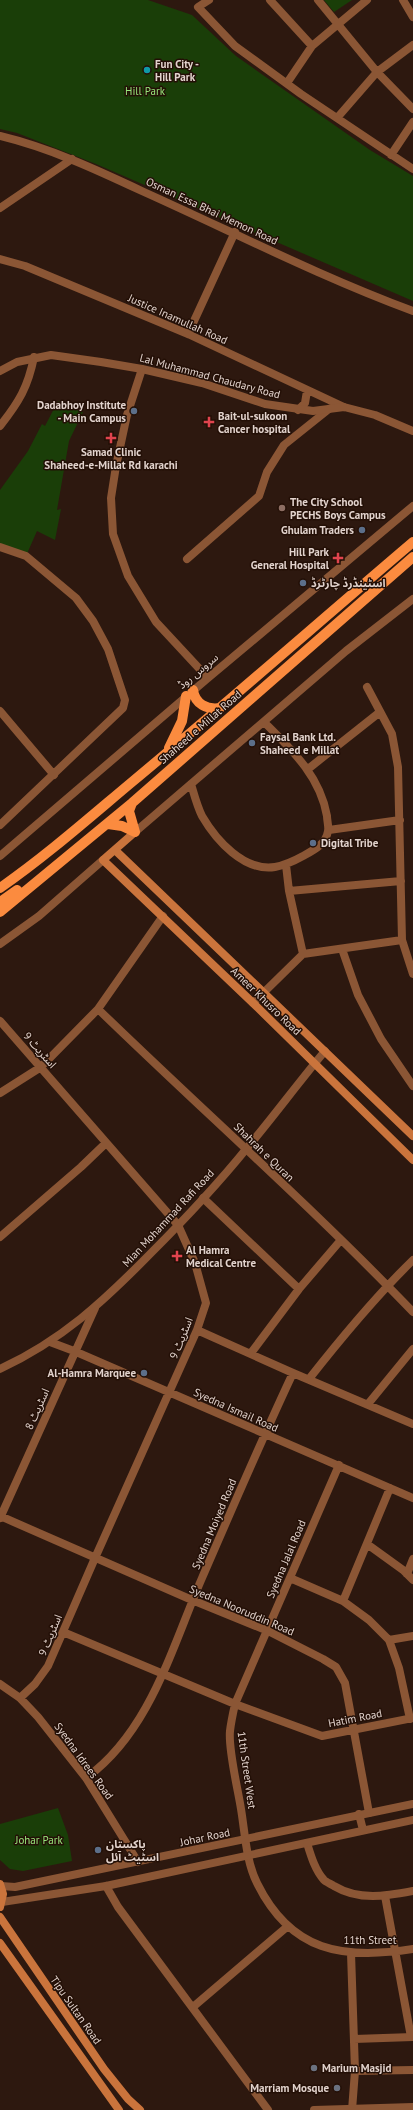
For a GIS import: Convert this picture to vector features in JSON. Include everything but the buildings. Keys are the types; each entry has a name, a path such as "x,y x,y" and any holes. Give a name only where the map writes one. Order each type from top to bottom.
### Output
{"main road":[{"name":"Shaheed e Millat Road","path":"0,888 22,872 163,756 220,708 282,652 413,542"},
{"name":"Shaheed e Millat Road","path":"0,912 108,824 413,557"},
{"path":"189,693 203,705 213,709 220,708"},
{"path":"163,756 173,741 182,721 189,693"},
{"path":"132,803 129,811 135,832"},
{"path":"108,824 122,826 135,832"},
{"path":"102,860 135,832"},
{"name":"Ameer Khusro Road","path":"115,850 413,1136"},
{"name":"Ameer Khusro Road","path":"102,860 163,916 413,1160"},
{"path":"0,902 50,865 61,863"},
{"path":"0,894 15,884 22,872"},
{"path":"1,1885 1,1904"},
{"name":"Tipu Sultan Road","path":"0,1917 104,2070 128,2099 140,2110"},
{"name":"Tipu Sultan Road","path":"0,1943 119,2110"},
{"path":"140,2110 148,2110"}],"street":[{"path":"209,0 198,7 236,46 287,84 413,169"},
{"path":"270,0 312,46"},
{"path":"318,0 336,24 377,72 413,108"},
{"path":"287,84 312,46 336,24 367,0"},
{"path":"403,0 413,17"},
{"path":"337,118 377,72 413,45"},
{"path":"391,155 413,122"},
{"name":"Osman Essa Bhai Memon Road","path":"0,136 72,159 234,232 299,264 413,311"},
{"path":"0,208 72,159"},
{"path":"188,334 234,232"},
{"name":"Justice Inamullah Road","path":"0,259 25,266 188,334 306,391 344,407"},
{"name":"Lal Muhammad Chaudary Road","path":"0,371 17,362 34,357 51,355 142,369 202,383 265,404 298,410 344,407 375,415 413,431"},
{"path":"0,426 22,396 30,379 34,357"},
{"path":"142,369 127,415 116,466 111,498 113,534 128,576 156,622 208,678"},
{"path":"298,410 305,403 306,391"},
{"path":"187,559 259,496 267,472 284,445 329,409"},
{"name":"سروس روڈ","path":"0,856 189,693 413,506"},
{"path":"0,547 26,556 76,598 93,621 108,649 125,700 123,708 0,825"},
{"path":"135,832 346,651 413,599"},
{"path":"367,687 392,734 398,767 402,940 413,974"},
{"path":"0,711 54,774"},
{"path":"308,769 380,712"},
{"path":"191,784 201,815 218,839 238,856 265,867 286,865 322,844 329,830 324,803 308,769 264,722"},
{"path":"329,830 400,820"},
{"path":"0,944 39,916 102,860"},
{"path":"286,865 289,891 303,954"},
{"path":"289,891 401,881"},
{"path":"0,1093 41,1068 98,1009 163,916"},
{"path":"253,1003 303,954 342,950 402,940"},
{"path":"342,950 358,995 381,1039 413,1086"},
{"name":"Shahrah e Quran","path":"98,1009 185,1093 246,1149 413,1312"},
{"name":"اسٹریٹ 9","path":"0,1021 178,1225 195,1263 206,1303 197,1330 94,1558 48,1666 35,1684 20,1698"},
{"name":"Mian Mohammad Rafi Road","path":"0,1369 50,1342 95,1308 203,1198 246,1149 325,1051"},
{"path":"0,1237 82,1167 106,1143"},
{"path":"203,1198 299,1289"},
{"path":"251,1352 299,1289 340,1241"},
{"path":"309,1379 347,1331 387,1285 413,1260"},
{"name":"اسٹریٹ 8","path":"0,1517 74,1351 95,1308"},
{"path":"197,1330 251,1352 293,1373 413,1424"},
{"name":"Syedna Ismail Road","path":"50,1342 74,1351 413,1498"},
{"path":"368,1404 413,1350"},
{"name":"Syedna Moiyed Road","path":"86,1778 100,1768 115,1753 135,1725 164,1674 192,1600 264,1434 293,1373"},
{"name":"Syedna Jalal Road","path":"235,1704 339,1465"},
{"path":"343,1601 390,1488"},
{"name":"Syedna Nooruddin Road","path":"0,1517 192,1600 268,1631 336,1667 345,1683 369,1813"},
{"path":"367,1544 410,1577 413,1559"},
{"path":"290,1578 343,1601 369,1620 389,1640 399,1668 411,1719"},
{"name":"Hatim Road","path":"63,1632 235,1704 322,1736 411,1719"},
{"path":"389,1640 413,1636"},
{"name":"Syedna Idrees Road","path":"0,1684 20,1698 38,1717 86,1778 138,1862"},
{"name":"11th Street West","path":"235,1704 229,1732 246,1839"},
{"name":"Johar Road","path":"1,1885 16,1887 359,1814 413,1804"},
{"path":"359,1814 363,1830"},
{"path":"1,1904 106,1886 413,1820"},
{"name":"11th Street","path":"246,1839 248,1855 257,1883 274,1909 288,1926 302,1937 327,1949 351,1953 395,1952 413,1949"},
{"path":"307,1843 312,1861 324,1880 344,1892 363,1896 385,1896 413,1890"},
{"path":"106,1886 118,1906 268,2110"},
{"path":"354,2039 412,2037 385,1896"},
{"path":"193,2007 288,1926"},
{"path":"351,1953 355,2071 352,2109"},
{"path":"355,2071 413,2070"},
{"path":"314,2110 413,2107"}],"green space":[{"name":"Hill Park","path":"0,0 148,0 192,15 236,56 370,150 413,176 413,301 96,164 17,133 0,129"},
{"path":"324,0 352,0 334,12"},
{"path":"58,401 83,412 69,441 57,510 61,509 55,540 37,531 26,556 0,547 0,490 28,451 42,424 45,426"},
{"name":"Johar Park","path":"58,1808 68,1835 72,1861 23,1871 10,1869 0,1860 0,1824"}],"place":[{"name":"Fun City - Hill Park","path":"147,70"},
{"name":"Dadabhoy Institute - Main Campus","path":"134,411"},
{"name":"Bait-ul-sukoon Cancer hospital","path":"209,422"},
{"name":"Samad Clinic Shaheed-e-Millat Rd karachi","path":"111,438"},
{"name":"The City School PECHS Boys Campus","path":"282,508"},
{"name":"Ghulam Traders","path":"362,530"},
{"name":"Hill Park General Hospital","path":"338,558"},
{"name":"اسٹینڈرڈ چارٹرڈ","path":"303,583"},
{"name":"Faysal Bank Ltd. Shaheed e Millat","path":"252,743"},
{"name":"Digital Tribe","path":"313,843"},
{"name":"Al Hamra Medical Centre","path":"177,1256"},
{"name":"Al-Hamra Marquee","path":"144,1373"},
{"name":"پاکستان اسٹیٹ آئل","path":"98,1850"},
{"name":"Marium Masjid","path":"314,2068"},
{"name":"Marriam Mosque","path":"337,2088"}]}
